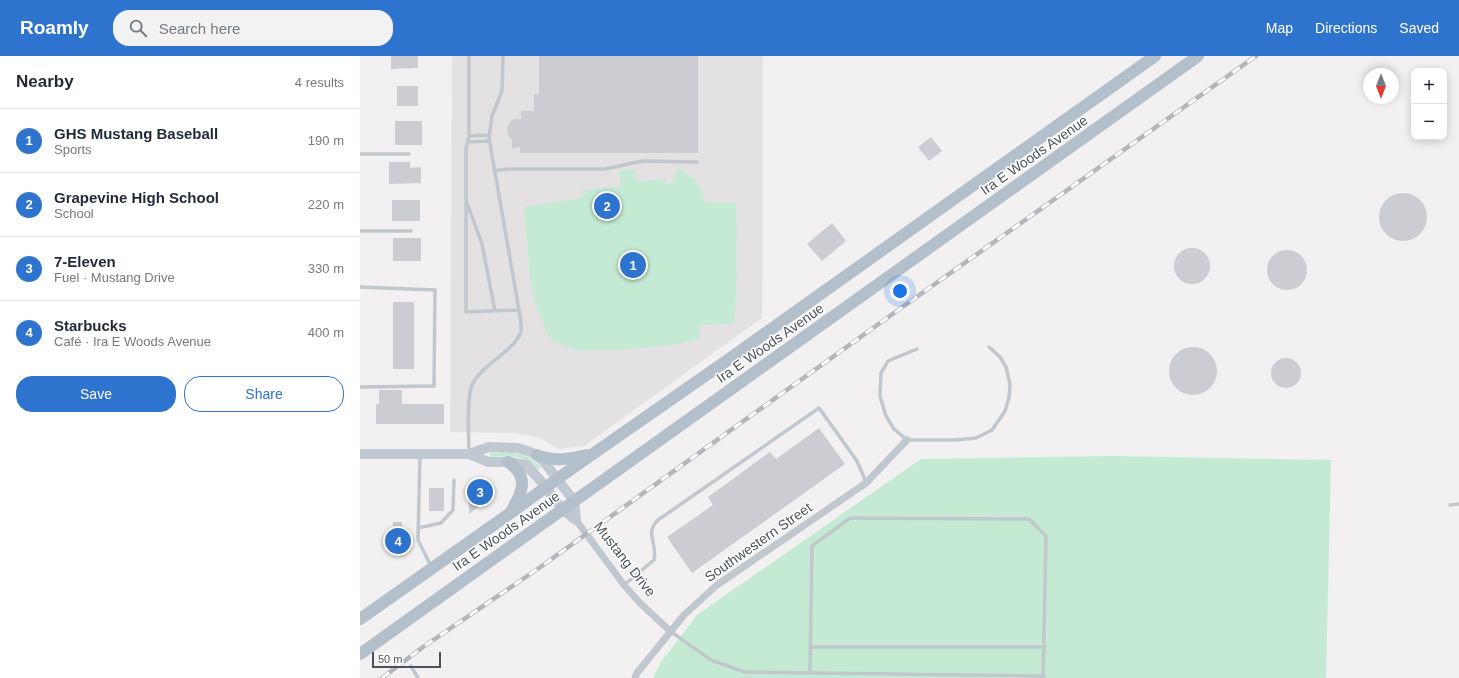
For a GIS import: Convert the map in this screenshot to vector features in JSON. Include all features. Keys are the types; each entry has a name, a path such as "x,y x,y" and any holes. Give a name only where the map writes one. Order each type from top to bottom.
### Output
{"main road":[{"name":"Ira E Woods Avenue","path":"360,619 556,479 594,454 992,173 1155,56"},
{"name":"Ira E Woods Avenue","path":"360,654 1198,56"},
{"name":"Mustang Drive","path":"360,454 468,454 489,447 518,448 528,451 537,456 574,501 576,520"},
{"name":"Mustang Drive","path":"468,454 488,462 508,462 526,465 546,487 562,509 576,520"},
{"path":"537,456 558,460 594,454"},
{"path":"508,462 520,471 522,478 519,499 509,514"}],"street":[{"name":"Southwestern Street","path":"635,678 637,673 684,615 717,585 866,483 908,440"},
{"name":"Mustang Drive","path":"576,520 624,585 640,603 670,631"}],"lane":[{"path":"469,56 469,136 466,149 466,312 519,310"},
{"path":"468,454 470,397 472,384 482,370 506,351 518,339 521,330 519,310 489,141 492,116 502,91 503,56"},
{"path":"469,136 489,135"},
{"path":"468,142 489,141"},
{"path":"360,154 409,154"},
{"path":"494,171 507,169 605,169 643,161 697,162"},
{"path":"466,200 482,244 495,311"},
{"path":"360,230 411,231"},
{"path":"360,287 435,290 434,386 360,387"},
{"path":"917,349 888,360 881,373 880,396 886,416 894,429 908,440 955,440 976,438 992,430 1005,411 1009,398 1010,384 1006,368 1000,357 989,347"},
{"path":"624,585 654,560 655,552 652,530 653,526 658,520 818,408 857,461 866,483"},
{"path":"420,454 418,540 432,568"},
{"path":"418,528 441,523 454,510 454,480"},
{"path":"1450,505 1459,504"},
{"path":"670,631 711,660 745,672 1044,677 1046,536 1029,519 850,518 812,546 810,673"},
{"path":"810,647 1044,647"},
{"path":"411,666 418,678"},
{"path":"782,672 782,678"}],"shaded area":[{"path":"452,56 763,56 762,318 584,446 559,449 540,438 515,433 450,432"}],"green space":[{"path":"679,169 697,182 702,191 705,203 736,203 737,280 734,324 699,325 700,339 671,345 631,349 580,350 566,347 549,338 535,302 530,277 524,207 584,197 582,190 621,186 619,171 635,170 636,182 665,179 666,186 674,180"},
{"path":"490,453 511,453 524,455 530,458 541,468 538,470 527,461 516,457 490,457"},
{"path":"1112,456 1331,460 1326,678 653,678 661,662 697,615 921,459"}],"building":[{"path":"391,56 418,56 418,68 391,69"},
{"path":"539,56 698,56 698,153 520,153 520,147 512,148 512,140 508,135 507,128 511,121 521,119 521,111 534,111 534,94 539,94"},
{"path":"397,86 418,86 418,106 397,106"},
{"path":"395,121 422,121 422,145 395,145"},
{"path":"931,137 942,151 929,161 918,147"},
{"path":"389,162 410,162 410,168 421,167 421,183 389,184"},
{"path":"1403,193 1412,195 1420,200 1425,208 1427,217 1425,226 1420,234 1412,239 1403,241 1394,239 1386,234 1381,226 1379,217 1381,208 1386,200 1394,195"},
{"path":"392,200 420,200 420,221 392,221"},
{"path":"832,223 846,241 822,261 807,244"},
{"path":"393,238 421,238 421,261 393,261"},
{"path":"1195,248 1205,253 1209,259 1209,273 1205,279 1199,283 1189,284 1179,279 1175,273 1174,263 1179,253 1185,249"},
{"path":"1287,250 1295,252 1301,256 1305,262 1307,270 1305,278 1301,284 1295,288 1287,290 1279,288 1273,284 1269,278 1267,270 1269,262 1273,256 1279,252"},
{"path":"393,302 414,302 414,369 393,369"},
{"path":"1188,347 1198,347 1210,354 1217,366 1217,376 1210,388 1198,395 1188,395 1180,391 1173,384 1169,376 1169,366 1173,358 1180,351"},
{"path":"1286,358 1297,362 1301,373 1297,384 1286,388 1275,384 1271,373 1275,362"},
{"path":"379,390 402,390 402,404 444,404 444,424 376,424 376,404 379,404"},
{"path":"819,428 845,464 692,573 667,537 713,505 708,497 770,452 776,459"},
{"path":"469,482 485,482 491,486 491,497 469,514"},
{"path":"429,488 444,488 444,511 429,511"},
{"path":"393,522 402,522 402,531 404,531 404,551 393,551"}],"railway":[{"path":"382,678 423,647 539,568 880,323 1256,56"}],"place":[{"name":"Grapevine High School","path":"607,206"},
{"name":"GHS Mustang Baseball","path":"633,265"},
{"name":"7-Eleven","path":"480,492"},
{"name":"Starbucks","path":"398,541"}]}
